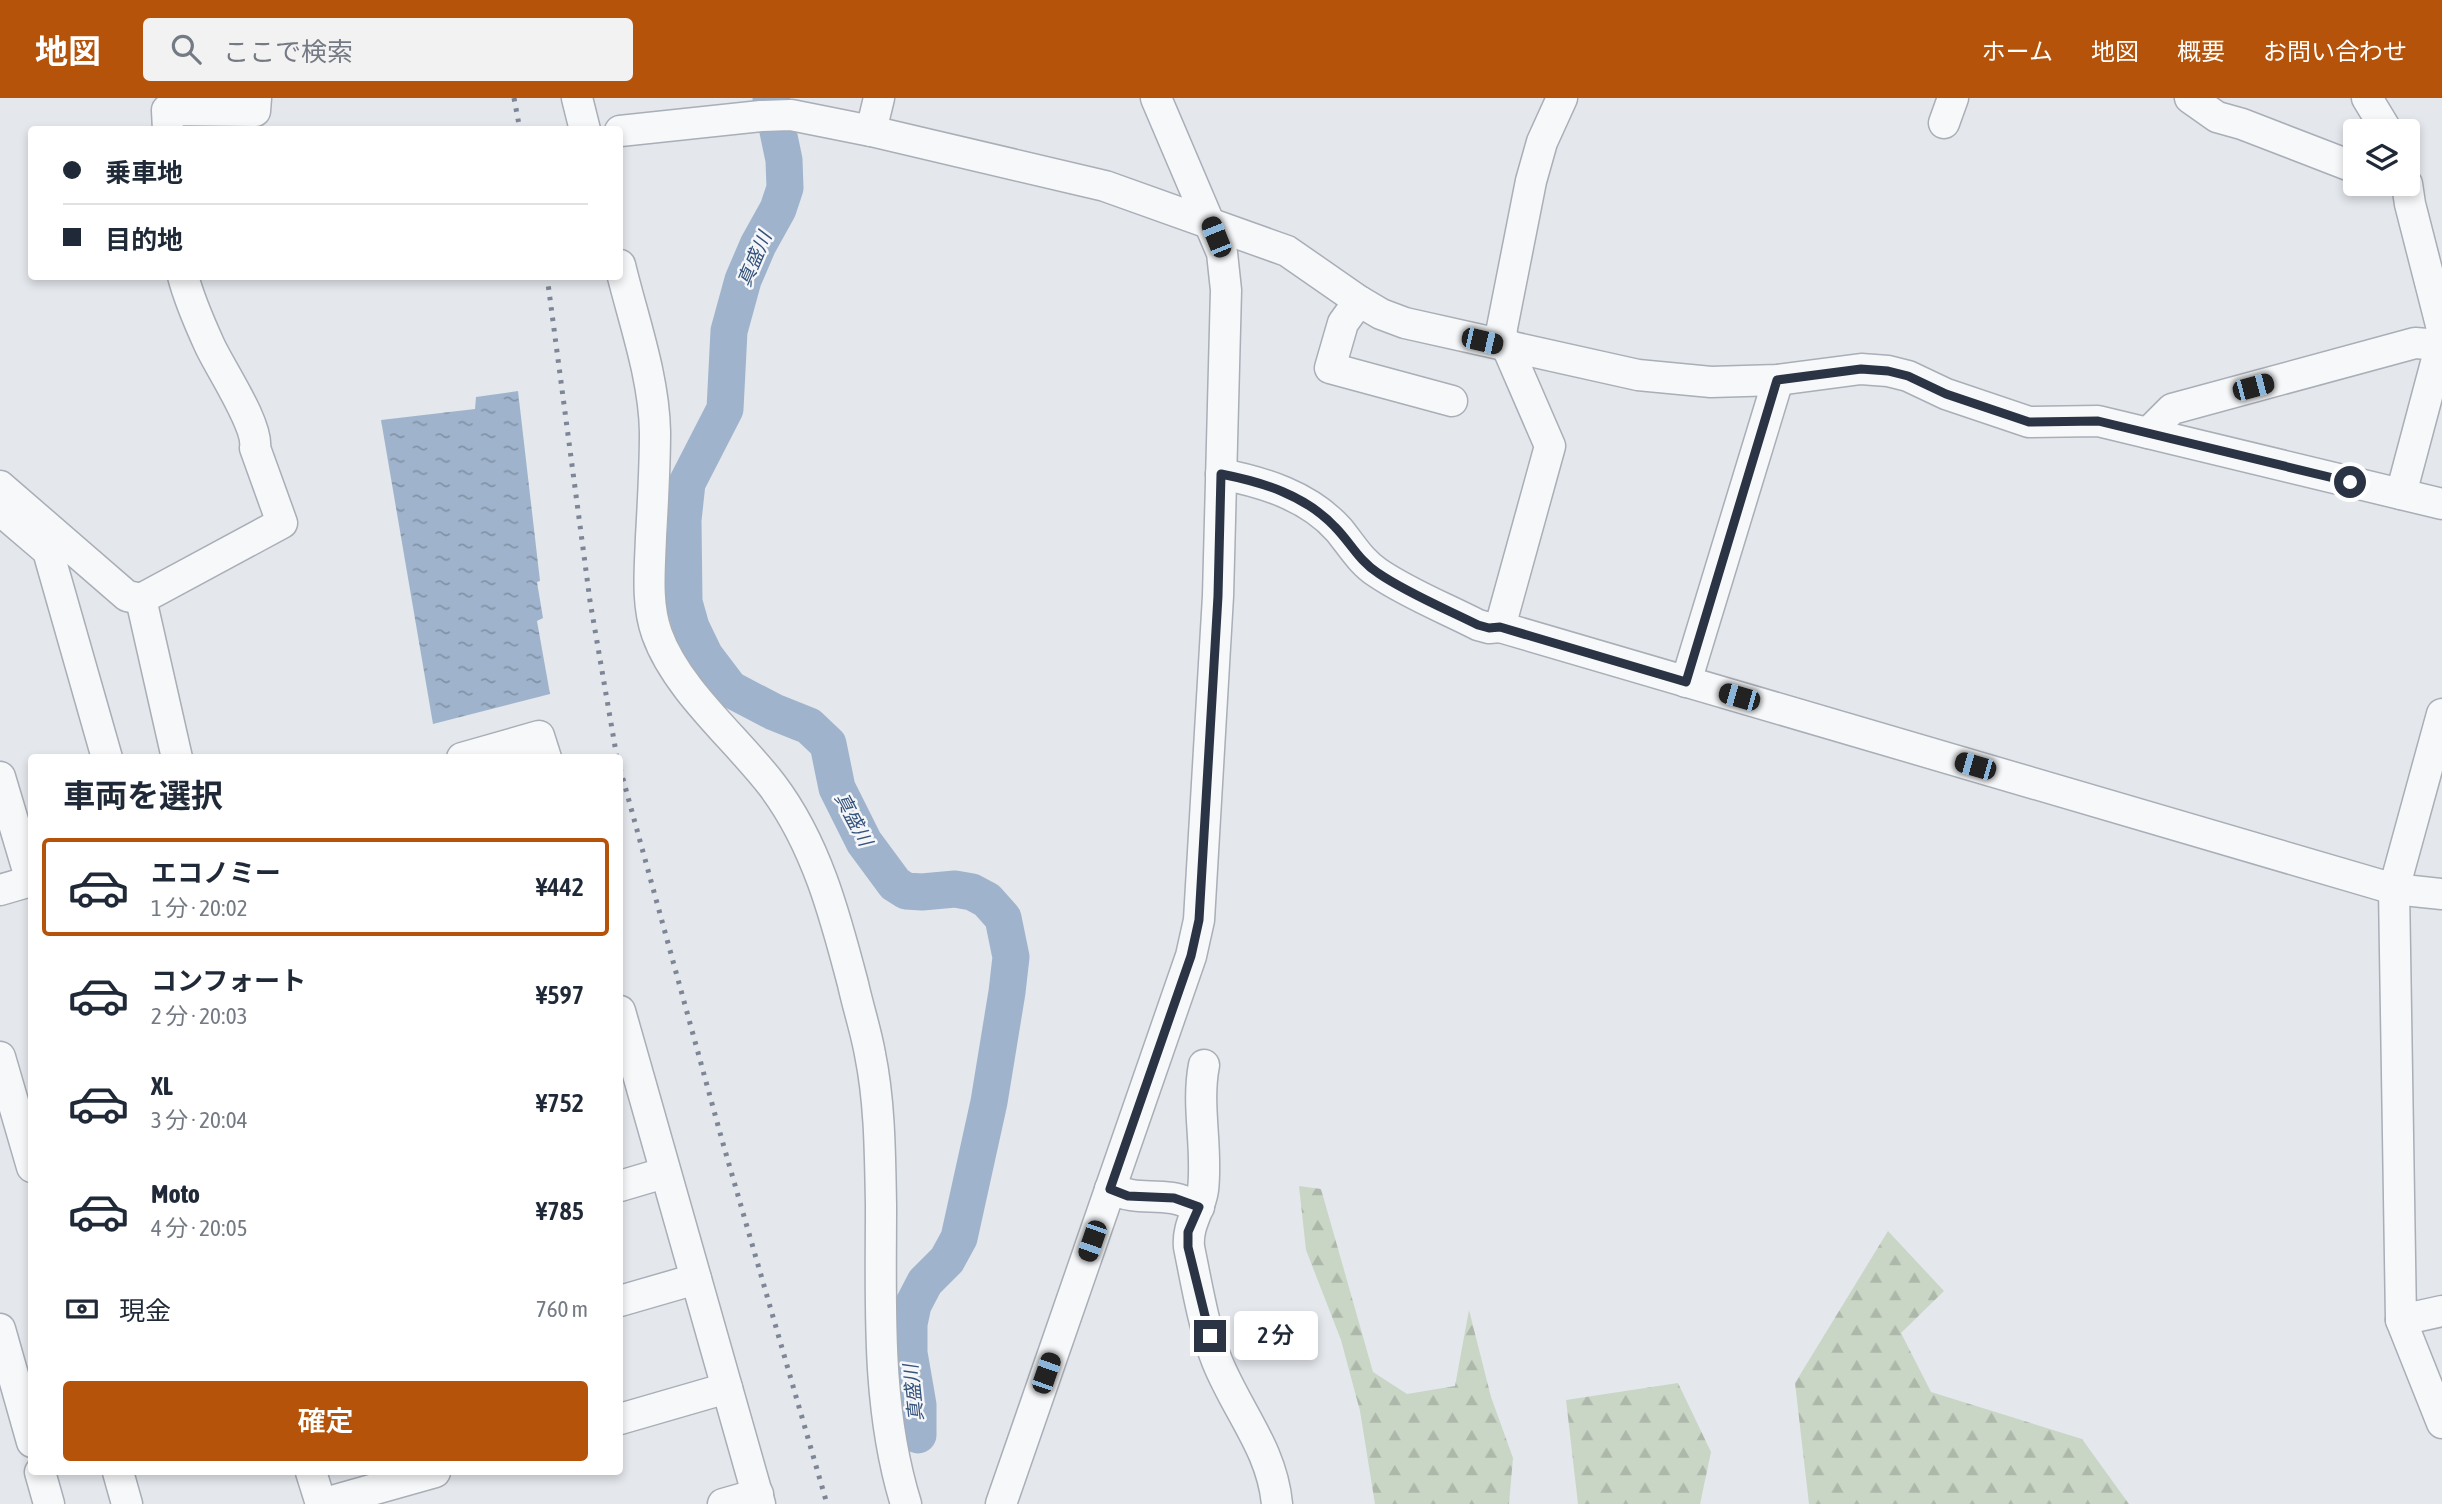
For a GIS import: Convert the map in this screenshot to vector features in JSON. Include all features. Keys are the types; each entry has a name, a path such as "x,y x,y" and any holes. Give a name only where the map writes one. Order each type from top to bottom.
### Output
{"street":[{"path":"165,113 255,111 256,98"},
{"path":"577,98 584,126"},
{"path":"871,131 878,98"},
{"path":"1001,1504 1191,956 1199,920 1218,596 1226,290 1222,253 1156,98"},
{"path":"1500,627 1550,446 1501,333 1531,181 1542,142 1562,98"},
{"path":"2190,98 2217,117 2343,163"},
{"path":"2367,98 2380,119"},
{"path":"623,131 782,111 1105,186 1287,251 1359,301 1381,314 1405,323 1664,378 1711,382 1777,380 1861,369 1888,371 1908,376 1946,394 2029,422 2098,421 2442,504"},
{"path":"2401,494 2441,338 2408,196"},
{"path":"623,278 653,407 654,477 649,575 650,601 658,637 682,677 718,724 772,786 813,854 840,936 870,1054 877,1105 880,1163 881,1332 885,1409 906,1504"},
{"path":"0,486 127,596 141,599 282,523 255,448 256,442 247,415 209,344 185,280"},
{"path":"1359,301 1343,323 1330,368 1452,401"},
{"path":"2148,433 2172,409 2441,338"},
{"path":"1686,682 1777,380"},
{"path":"1221,474 1257,481 1285,492 1328,519 1362,560 1379,574 1478,625 1500,627 2394,889 2442,894"},
{"path":"0,510 48,551 106,754"},
{"path":"141,599 176,754"},
{"path":"2442,714 2394,889 2401,1320 2442,1423"},
{"path":"476,754 539,736 545,754"},
{"path":"0,777 28,871"},
{"path":"0,890 28,882"},
{"path":"623,1034 627,1066 664,1173 759,1499 723,1504"},
{"path":"0,1057 28,1153"},
{"path":"1204,1065 1200,1085 1204,1168 1199,1207 1188,1232 1188,1247 1216,1358 1268,1458 1277,1504"},
{"path":"623,1185 664,1173"},
{"path":"1110,1189 1128,1196 1174,1198 1199,1207"},
{"path":"623,1300 696,1279"},
{"path":"2401,1320 2442,1311"},
{"path":"0,1329 28,1427"},
{"path":"623,1418 727,1388"},
{"path":"41,1475 49,1504"},
{"path":"119,1475 127,1504"},
{"path":"312,1475 321,1504 424,1475"}],"green space":[{"path":"1299,1186 1321,1189 1373,1372 1407,1394 1455,1386 1469,1310 1491,1397 1513,1458 1509,1504 1375,1504 1360,1411 1341,1340 1306,1250"},
{"path":"1888,1231 1944,1291 1901,1333 1931,1392 2082,1439 2129,1504 1809,1504 1795,1383"},
{"path":"1678,1383 1711,1452 1700,1504 1578,1504 1566,1400"}],"water":[{"path":"518,391 540,581 537,582 543,618 537,621 550,694 433,724 381,420 475,409 476,397"}],"waterway":[{"name":"真盛川","path":"771,98 784,160 785,188 778,209 743,280 729,331 725,409 687,483 683,520 684,602 691,627 705,656 730,689 774,712 809,726 828,744 837,788 864,842 895,884 906,891 955,889 972,892 987,900 1003,918 1011,957 989,1102 959,1238 947,1260 925,1282 913,1305 909,1324 909,1353 918,1405 918,1435"}],"railway":[{"path":"514,98 519,126"},
{"path":"548,280 590,601 616,754"},
{"path":"623,779 722,1140 827,1504"}],"route":[{"path":"1210,1336 1188,1247 1188,1232 1199,1207 1174,1198 1140,1198 1110,1189 1191,956 1199,920 1218,596 1221,474 1257,481 1285,492 1328,519 1362,560 1379,574 1478,625 1500,627 1686,682 1777,380 1861,369 1888,371 1908,376 1946,394 2029,422 2098,421 2350,482"}]}
